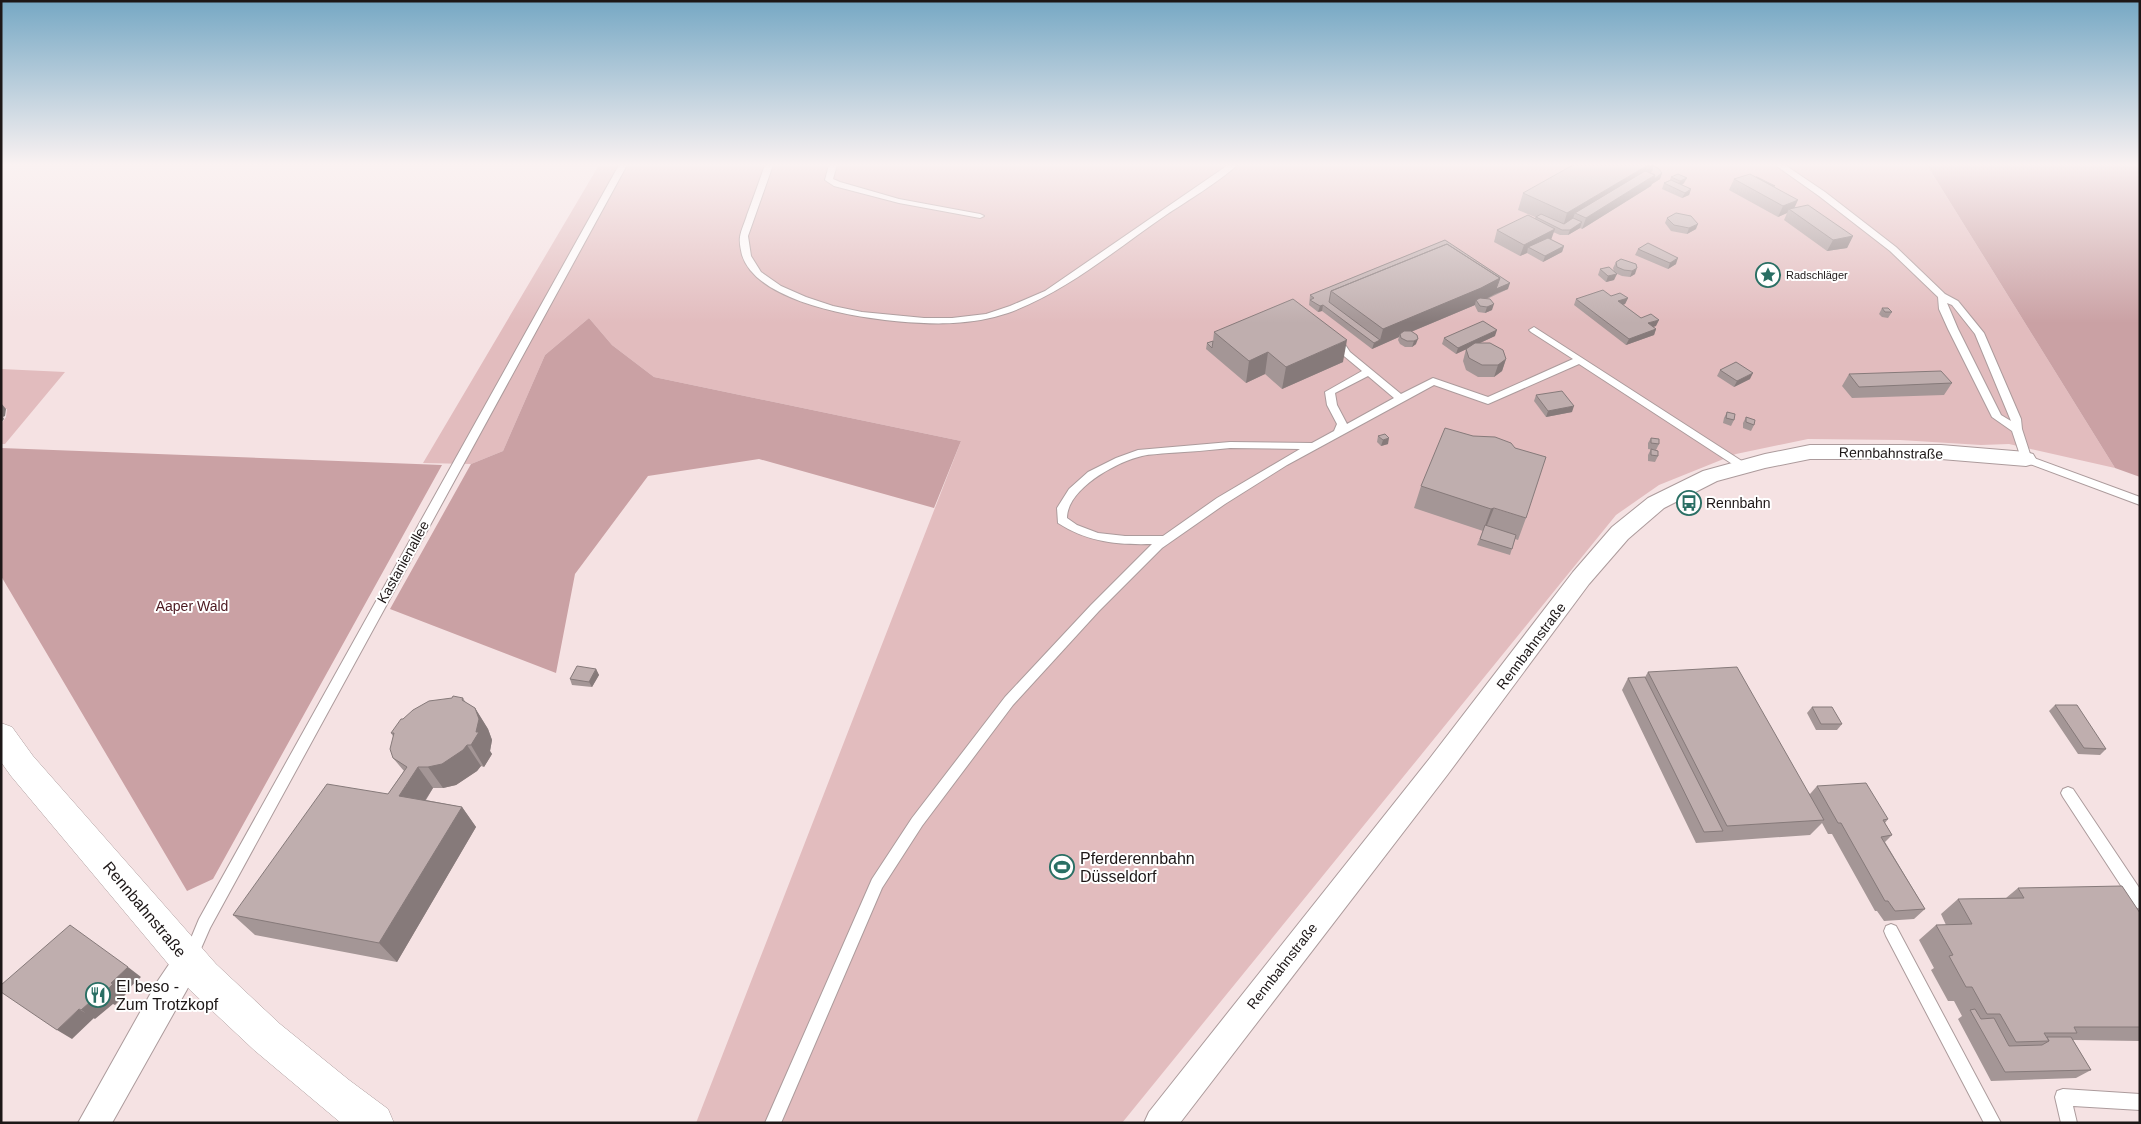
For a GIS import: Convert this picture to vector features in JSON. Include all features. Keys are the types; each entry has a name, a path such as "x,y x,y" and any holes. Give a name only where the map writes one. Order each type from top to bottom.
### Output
{"street":[{"name":"Rennbahnstraße","path":"1160,1123 1439,766 1581,578 1620,533 1656,503 1710,476 1744,466 1810,452 1941,452 2026,459"},
{"name":"Rennbahnstraße","path":"1,736 22,766 188,961 268,1037 335,1094 374,1123"},
{"path":"94,1123 168,992 188,961"}],"lane":[{"name":"Kastanienallee","path":"188,961 204,924 594,217"},
{"path":"751,217 744,236 744,249 749,262 757,273 790,293 837,308 889,318 944,322 979,318 1014,308 1048,293 1157,217"},
{"path":"1852,217 1893,249 1942,296 1955,303 1979,333 2016,419 2015,428"},
{"path":"1942,296 1944,309 1953,329 1997,417 2015,428 2024,446 2026,459 2140,501"},
{"path":"1331,329 1347,354 1400,398"},
{"path":"1534,330 1744,466"},
{"path":"773,1123 877,884 917,822 1009,701 1095,608 1166,540 1221,501 1314,446 1433,381 1488,401 1579,360"},
{"path":"1338,433 1342,424 1339,415 1329,401 1330,392 1368,372"},
{"path":"1166,540 1128,541 1096,536 1072,528 1062,520 1062,508 1073,492 1092,475 1120,460 1142,452 1230,445 1314,446"},
{"path":"2068,792 2140,902"},
{"path":"1891,931 1993,1123"},
{"path":"2069,1123 2063,1097 2140,1102"}],"shaded area":[{"name":"Pferderennbahn Düsseldorf","path":"568,217 1960,217 2115,468 2009,444 1981,445 1900,440 1808,439 1736,454 1659,485 1616,515 1122,1123 696,1123 961,441 654,377 612,345 589,318 545,355 503,451 471,464 423,463"},
{"path":"1,369 65,372 5,444 1,444 1,424 6,417 7,409 1,409"}],"green space":[{"path":"1960,217 2140,217 2140,477 2115,468"},
{"path":"589,318 612,345 654,377 961,441 934,508 759,459 648,476 575,574 556,673 390,609 471,464 503,451 545,355"},
{"name":"Aaper Wald","path":"1,448 442,465 213,879 187,891 1,576"}],"building":[{"path":"1523,217 1533,217 1555,229 1524,245 1497,230"},
{"path":"1537,217 1549,217 1564,224 1573,218 1582,222 1570,230 1562,230"},
{"path":"1692,217 1698,224 1689,228 1674,225 1667,218"},
{"path":"1801,217 1826,217 1853,236 1833,240"},
{"path":"1548,238 1564,246 1545,256 1528,247"},
{"path":"1445,240 1510,283 1496,289 1500,278 1447,244 1331,291 1329,302 1380,340 1374,343 1323,305 1320,306 1310,300 1314,298 1310,295"},
{"path":"1648,243 1678,258 1670,263 1638,249"},
{"path":"1447,244 1500,278 1481,288 1383,329 1331,291"},
{"path":"1621,259 1636,264 1637,268 1632,271 1617,267 1616,262"},
{"path":"1609,267 1617,274 1608,276 1600,269"},
{"path":"1603,290 1611,296 1620,293 1628,298 1618,301 1641,318 1651,314 1659,320 1648,323 1656,329 1629,339 1576,299"},
{"path":"1480,298 1490,299 1494,304 1487,307 1480,306 1476,300"},
{"path":"1293,299 1347,340 1286,367 1268,352 1249,361 1214,332"},
{"path":"1882,308 1888,308 1892,312 1885,312"},
{"path":"1483,321 1497,330 1458,348 1444,338"},
{"path":"1404,331 1411,331 1417,335 1418,339 1407,341 1401,338 1400,334"},
{"path":"1213,341 1212,348 1207,343"},
{"path":"1475,343 1490,343 1503,350 1506,359 1498,365 1482,365 1469,358 1466,349"},
{"path":"1736,362 1753,373 1737,381 1720,370"},
{"path":"1941,371 1952,383 1859,387 1849,374"},
{"path":"1562,391 1574,406 1548,411 1536,395"},
{"path":"1727,412 1735,414 1734,420 1726,418"},
{"path":"1746,417 1755,420 1754,425 1746,422"},
{"path":"1445,428 1473,436 1495,437 1511,443 1515,448 1546,457 1526,518 1494,508 1491,509 1421,486"},
{"path":"1385,434 1389,438 1383,440 1378,436"},
{"path":"1651,438 1659,439 1659,444 1651,443"},
{"path":"1651,449 1658,451 1658,456 1651,455"},
{"path":"1485,525 1516,535 1512,549 1480,539"},
{"path":"577,666 596,669 589,682 570,679"},
{"path":"1737,667 1824,820 1727,826 1648,672"},
{"path":"1645,677 1723,831 1704,832 1628,678"},
{"path":"453,696 463,698 462,700 475,708 479,719 476,732 479,732 471,745 467,745 463,750 442,764 418,767 399,796 462,807 379,943 233,915 327,784 388,794 407,767 393,758 390,749 394,733 391,733 401,719 413,710 429,701 452,698"},
{"path":"2055,705 2077,705 2106,749 2084,748"},
{"path":"1812,707 1832,707 1842,724 1821,724"},
{"path":"1866,783 1888,819 1883,820 1892,835 1881,837 1925,909 1895,911 1888,901 1885,901 1841,823 1838,823 1817,786"},
{"path":"2122,886 2140,913 2140,1027 2074,1027 2077,1033 2044,1033 2049,1041 2016,1042 2000,1014 1987,1014 1972,987 1966,987 1949,956 1953,955 1936,925 1972,924 1958,899 2024,898 2018,888"},
{"path":"70,925 128,967 111,983 113,984 101,996 99,994 81,1010 79,1009 57,1030 1,992 1,985"},
{"path":"1975,1009 1981,1019 1994,1018 2009,1046 2042,1045 2049,1041 2047,1037 2071,1037 2091,1070 2005,1072 1970,1010"}],"place":[{"name":"Radschläger","path":"1768,275"},
{"name":"Rennbahn","path":"1689,503"},
{"name":"Pferderennbahn Düsseldorf","path":"1062,867"},
{"name":"El beso - Zum Trotzkopf","path":"98,995"}]}
